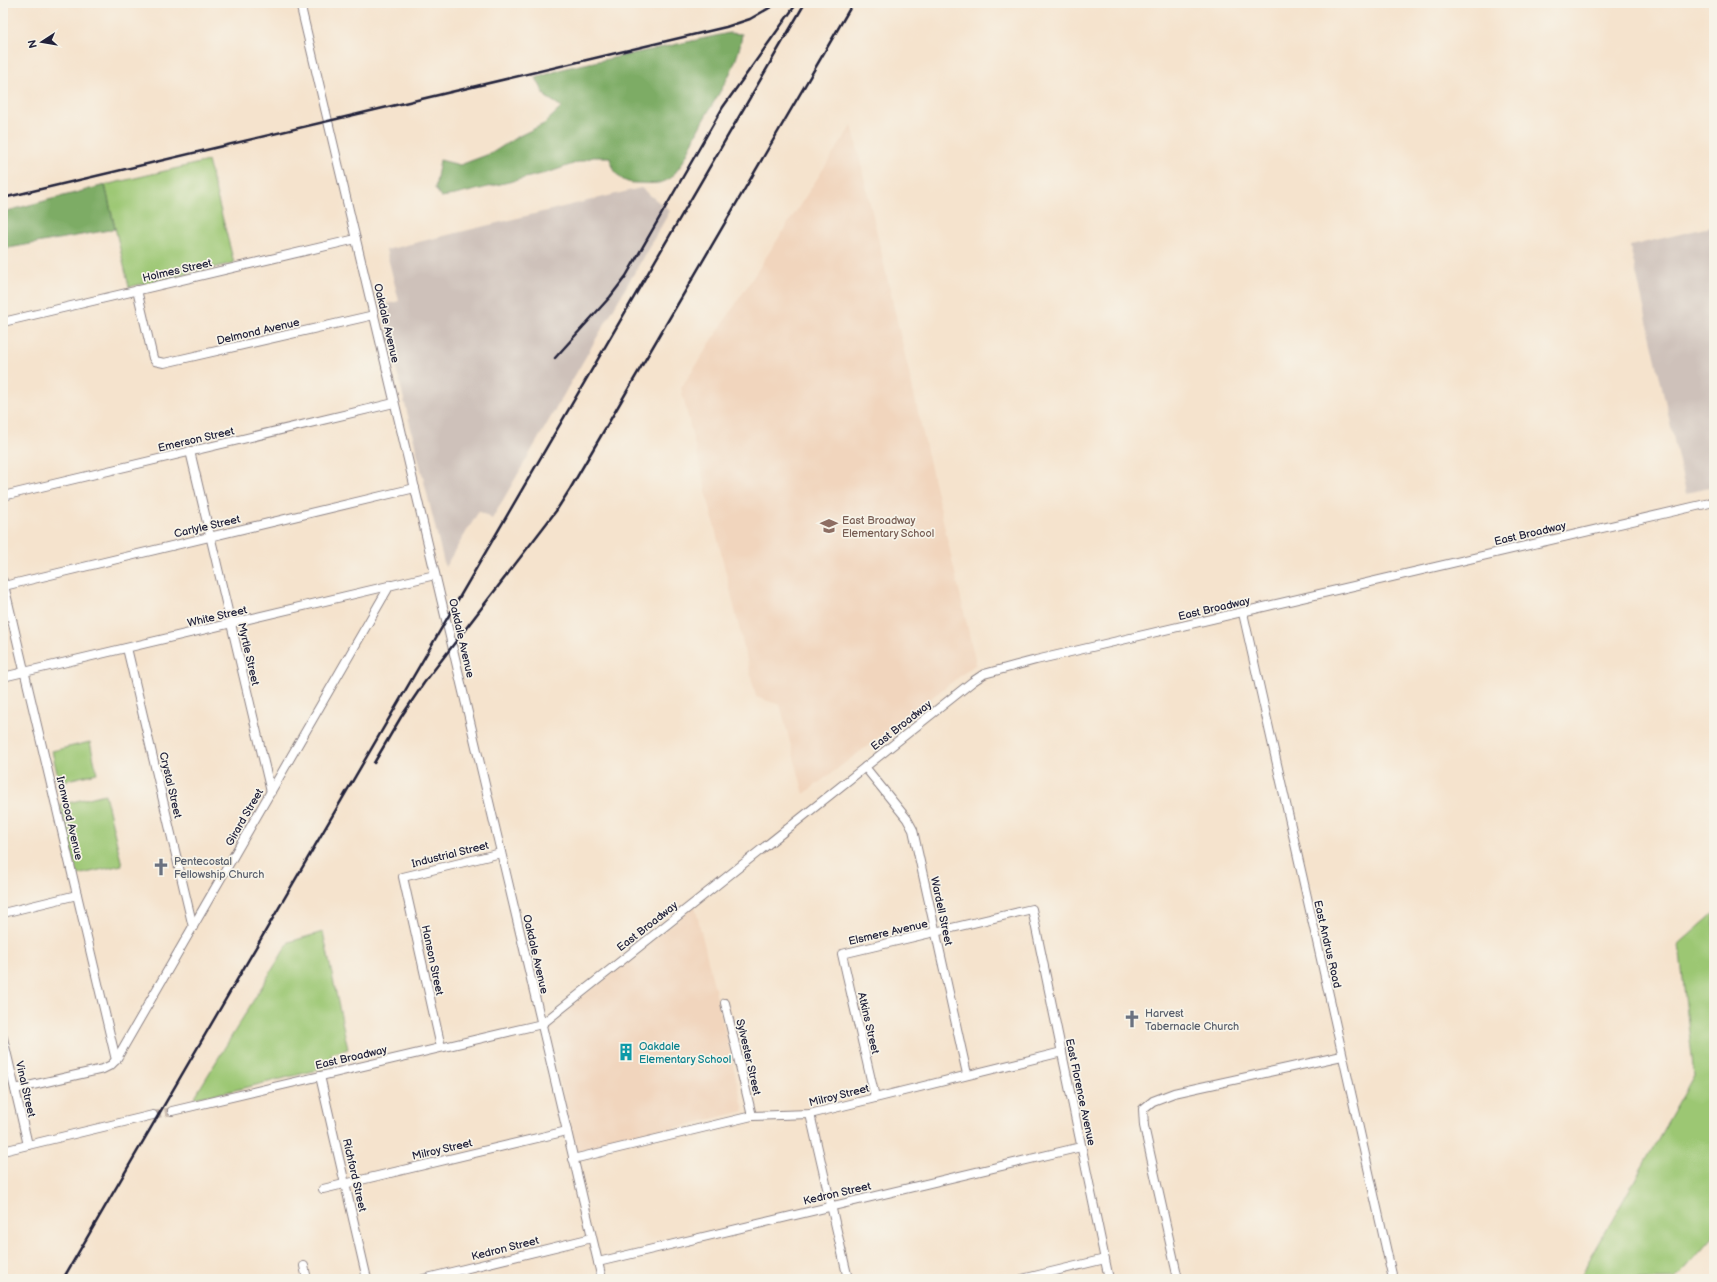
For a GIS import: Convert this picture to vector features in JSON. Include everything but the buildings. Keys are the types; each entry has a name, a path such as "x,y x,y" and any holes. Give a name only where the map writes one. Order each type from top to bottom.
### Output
{"street":[{"name":"Oakdale Avenue","path":"300,3 602,1279"},
{"name":"Holmes Street","path":"3,322 356,239"},
{"name":"Delmond Avenue","path":"137,290 155,361 168,363 374,315"},
{"name":"Emerson Street","path":"3,496 394,403"},
{"name":"Myrtle Street","path":"190,451 271,792"},
{"name":"Carlyle Street","path":"4,583 210,537 415,488"},
{"name":"East Broadway","path":"172,1111 542,1024 984,674 1036,660 1243,613 1363,583 1714,502"},
{"name":"White Street","path":"3,677 435,575"},
{"name":"Ironwood Avenue","path":"4,583 116,1060"},
{"name":"Girard Street","path":"116,1060 390,585"},
{"name":"East Andrus Road","path":"1243,613 1392,1279"},
{"name":"Crystal Street","path":"127,648 193,926"},
{"name":"Wardell Street","path":"865,767 908,819 913,830 967,1074"},
{"name":"Industrial Street","path":"404,877 501,853"},
{"name":"Hanson Street","path":"404,877 441,1047"},
{"path":"3,913 77,895"},
{"name":"Elsmere Avenue","path":"842,954 1032,908"},
{"name":"East Florence Avenue","path":"1032,908 1109,1279"},
{"name":"Atkins Street","path":"842,954 875,1097"},
{"name":"Sylvester Street","path":"725,1003 752,1116"},
{"name":"Vinal Street","path":"3,1038 28,1145"},
{"name":"Milroy Street","path":"574,1159 752,1116 810,1114 967,1074 1062,1052"},
{"path":"1178,1279 1144,1126 1143,1109 1153,1101 1174,1093 1342,1056"},
{"path":"15,1089 103,1069 111,1065 116,1060"},
{"name":"Richford Street","path":"320,1076 367,1279"},
{"path":"810,1114 848,1279"},
{"path":"3,1151 153,1115"},
{"name":"Milroy Street","path":"323,1189 567,1131"},
{"name":"Kedron Street","path":"598,1262 1081,1147"},
{"name":"Kedron Street","path":"423,1279 592,1238"},
{"path":"1022,1279 1105,1260"},
{"path":"304,1266 307,1279"}],"shaded area":[{"name":"East Broadway Elementary School","path":"852,125 976,664 804,794 780,705 756,697 681,388"},
{"path":"641,188 670,211 492,519 479,511 445,567 381,306 399,301 386,250"},
{"path":"1714,226 1714,487 1686,493 1630,246"},
{"path":"695,906 744,1111 576,1153 547,1025"}],"green space":[{"path":"729,33 742,34 736,60 683,161 675,173 666,181 653,184 625,181 617,174 612,166 610,157 593,157 550,172 455,195 441,197 435,188 440,160 460,165 492,153 517,137 544,124 562,107 546,97 536,78 566,68"},
{"path":"208,161 234,263 129,287 105,185"},
{"path":"105,185 115,229 3,249 3,212"},
{"path":"90,742 97,773 59,782 52,751"},
{"path":"105,794 122,865 77,875 60,805"},
{"path":"1714,913 1714,1236 1676,1279 1579,1279 1694,1075 1679,944"},
{"path":"323,932 348,1049 331,1054 334,1066 227,1092 194,1098 289,942"}],"tunnel":[{"path":"153,1115 172,1111"}],"railway":[{"path":"3,198 726,27 750,19 778,3"},
{"path":"555,358 610,297 626,276 723,107 797,3"},
{"path":"63,1279 805,3"},
{"path":"374,763 401,717 424,683 556,511 570,489 853,3"}],"place":[{"name":"East Broadway Elementary School","path":"829,526"},
{"name":"Pentecostal Fellowship Church","path":"161,867"},
{"name":"Harvest Tabernacle Church","path":"1132,1019"},
{"name":"Oakdale Elementary School","path":"626,1052"}]}
